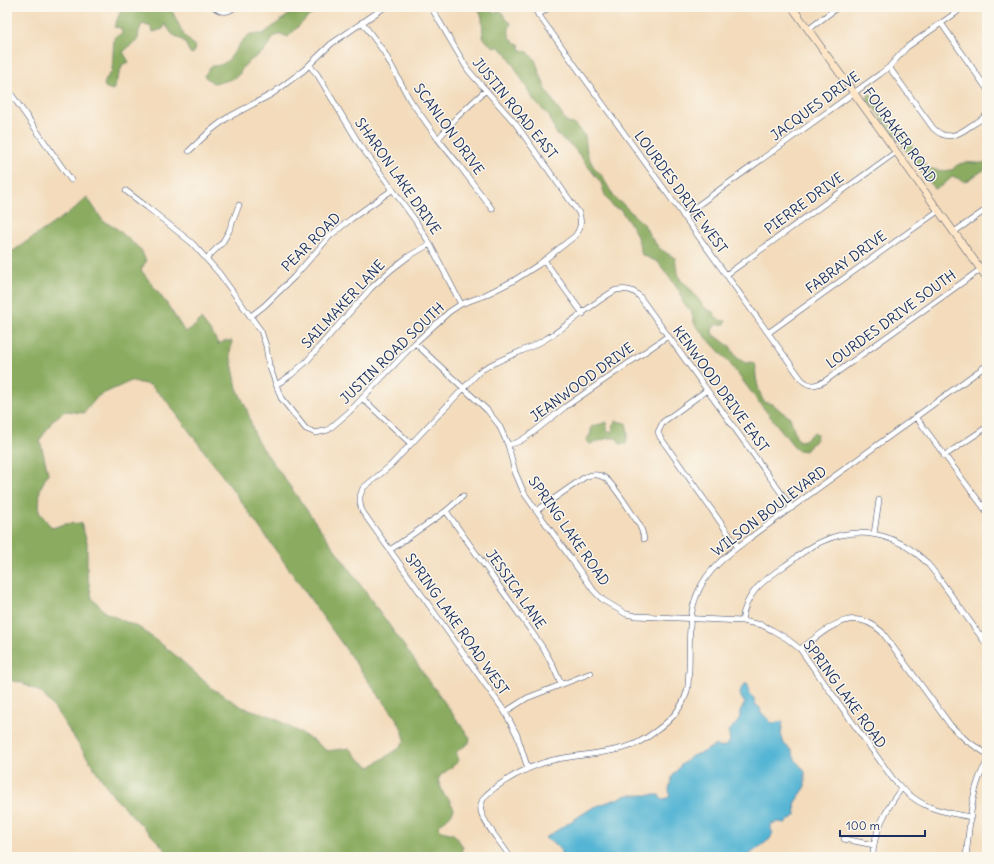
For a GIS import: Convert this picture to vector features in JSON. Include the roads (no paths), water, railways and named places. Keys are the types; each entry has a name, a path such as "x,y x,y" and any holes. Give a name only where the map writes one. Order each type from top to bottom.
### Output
{"main road":[{"name":"FOURAKER ROAD","path":"792,7 987,278"}],"street":[{"path":"214,7 219,11 227,12 235,7"},
{"path":"189,151 210,131 227,118 272,94 331,44 385,7"},
{"name":"JUSTIN ROAD EAST","path":"431,7 468,70 515,123 537,152 579,213 581,223"},
{"name":"LOURDES DRIVE WEST","path":"533,7 802,380 807,384 813,385"},
{"path":"538,15 550,7"},
{"path":"808,29 838,7"},
{"name":"JACQUES DRIVE","path":"683,216 889,67 907,47 957,12"},
{"name":"SCANLON DRIVE","path":"362,22 384,52 410,100 438,139 460,164 492,208"},
{"path":"941,23 987,89"},
{"name":"SHARON LAKE DRIVE","path":"308,65 317,74 360,145 430,244 461,304"},
{"path":"889,67 933,128 942,135 950,136 960,134 987,114"},
{"path":"7,88 71,180"},
{"path":"438,139 457,117 486,90"},
{"name":"PIERRE DRIVE","path":"726,275 896,152"},
{"name":"PEAR ROAD","path":"251,316 264,306 294,277 330,236 392,190"},
{"path":"126,191 192,243 207,258 251,316 261,332 266,346 269,365 276,385"},
{"path":"207,258 222,243 239,205"},
{"path":"954,232 987,209"},
{"name":"FABRAY DRIVE","path":"768,334 938,211"},
{"name":"JUSTIN ROAD SOUTH","path":"276,385 288,408 306,429 316,433 328,430 362,398 438,320 461,304 500,288 544,260 575,236 580,230 581,223"},
{"name":"SAILMAKER LANE","path":"276,385 306,362 371,288 409,256 430,244"},
{"path":"362,398 411,444 480,371 544,340 583,314 544,260"},
{"name":"LOURDES DRIVE SOUTH","path":"813,385 824,381 981,269"},
{"name":"KENWOOD DRIVE EAST","path":"583,314 616,290 628,289 634,292 668,336 792,508"},
{"name":"JEANWOOD DRIVE","path":"508,445 518,442 531,434 565,407 668,336"},
{"name":"SPRING LAKE ROAD","path":"415,343 487,410 499,425 508,445 520,486 536,511 594,591 603,600 618,610 636,616 742,621 762,625 786,638 800,649 901,789 918,802 928,807 945,813 971,817"},
{"name":"WILSON BOULEVARD","path":"510,857 481,812 481,804 488,792 513,776 552,761 628,747 646,738 666,723 678,710 687,690 691,619 696,597 714,566 987,365"},
{"path":"707,390 663,422 658,432 660,437 738,547"},
{"path":"916,417 987,512"},
{"path":"944,456 987,427"},
{"name":"SPRING LAKE ROAD WEST","path":"411,444 390,466 363,488 360,496 362,511 505,712 517,735 528,769"},
{"path":"536,511 584,477 589,475 599,475 610,482 639,524 644,539"},
{"path":"390,550 446,511 462,496"},
{"path":"874,534 879,500"},
{"name":"JESSICA LANE","path":"446,511 547,654 561,684"},
{"path":"742,621 744,607 760,584 808,549 835,536 849,534 874,534 898,542 924,560 987,645"},
{"path":"800,649 833,625 844,620 859,620 874,626 882,632 951,726 967,741 987,754"},
{"path":"981,636 987,631"},
{"path":"505,712 527,698 591,673"},
{"path":"966,857 976,787 987,762"},
{"path":"873,857 874,845 885,814 901,789"},
{"path":"844,839 874,845"}],"water":[{"path":"745,684 748,684 749,692 754,698 755,704 760,708 761,714 763,714 772,723 783,721 781,734 784,744 791,750 795,759 805,772 805,788 795,802 796,815 785,823 778,822 771,824 771,830 773,832 770,839 746,857 562,857 560,848 545,838 592,808 628,795 659,795 661,798 665,799 670,796 669,789 672,777 680,766 692,756 716,745 717,747 723,747 728,744 730,741 728,731 737,723 740,717 740,711 745,703 741,698 740,691"}]}
